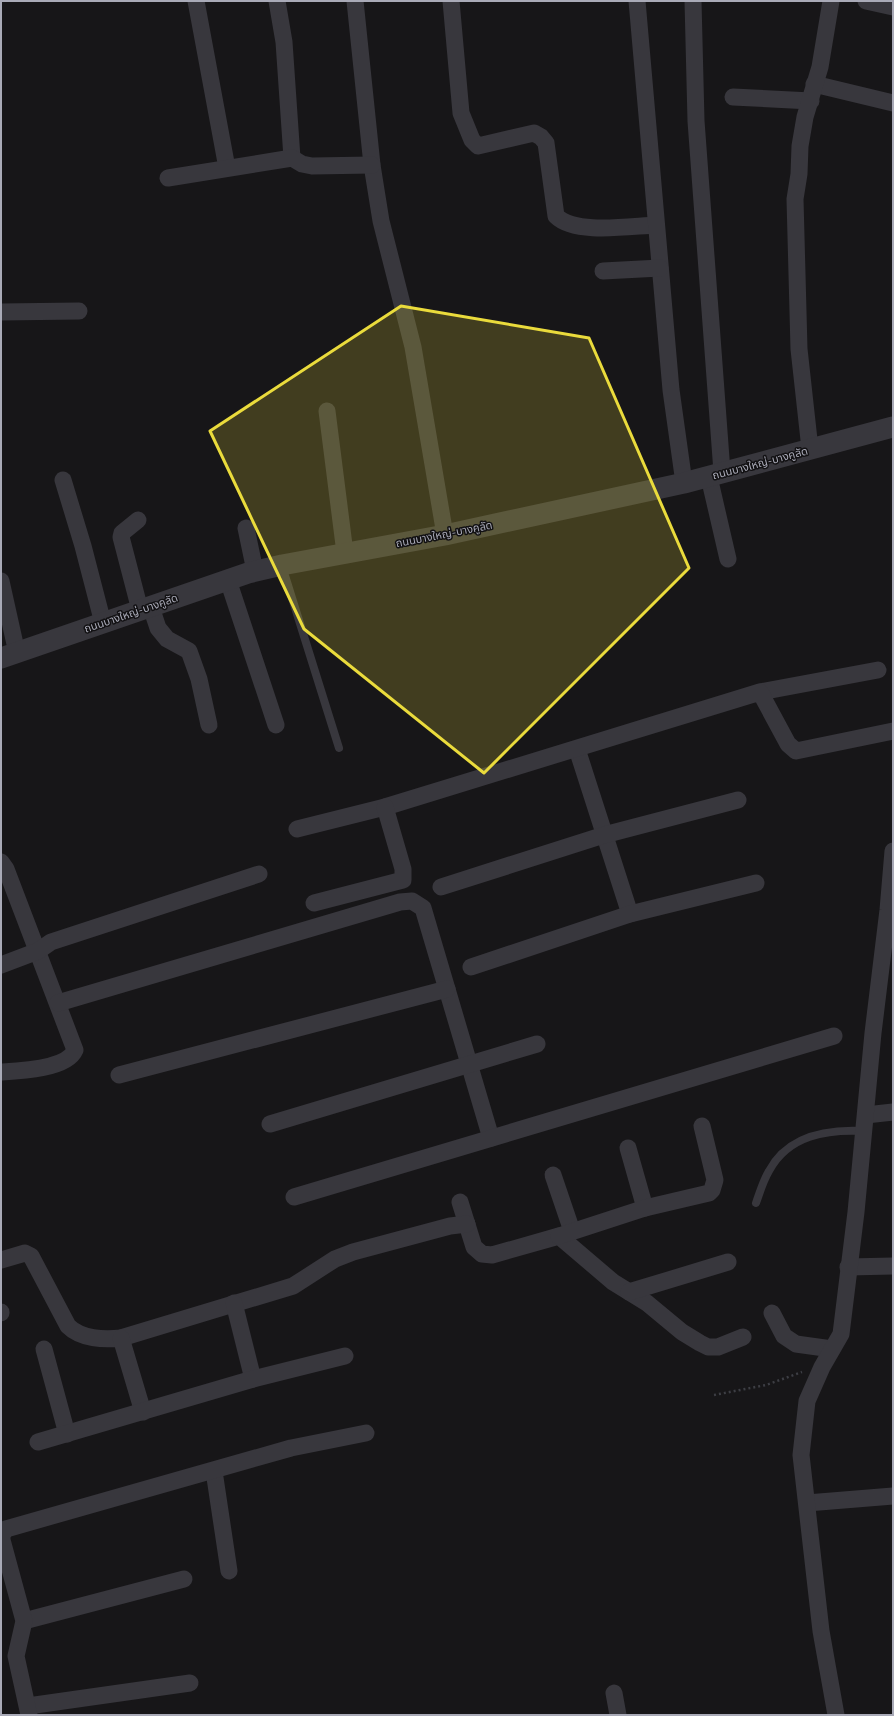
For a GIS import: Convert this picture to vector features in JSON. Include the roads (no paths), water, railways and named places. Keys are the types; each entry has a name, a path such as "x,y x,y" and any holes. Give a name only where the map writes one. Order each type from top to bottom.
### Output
{"street":[{"path":"196,1 227,168"},
{"path":"277,1 284,42 292,158"},
{"path":"355,1 372,165 381,221 414,347 445,535"},
{"path":"451,1 461,113 472,140 478,146 534,133 541,137 546,143 556,216 562,221 581,227 656,225"},
{"path":"637,1 671,390 684,483"},
{"path":"693,1 696,121 716,474 728,559"},
{"path":"810,449 800,349 795,199 799,174 800,146 825,42 831,1"},
{"path":"866,1 893,7"},
{"path":"814,84 893,103"},
{"path":"733,97 811,101"},
{"path":"168,178 292,158 302,164 312,166 372,165"},
{"path":"603,271 660,268"},
{"path":"1,312 78,311"},
{"path":"326,411 345,553"},
{"name":"ถนนบางใหญ่-บางคูลัด","path":"9,656 255,571 445,535 684,483 893,427"},
{"path":"63,480 83,546 103,623"},
{"path":"138,520 122,532 121,537 145,608 158,628 167,638 189,651 199,679 209,725"},
{"path":"246,528 255,571"},
{"path":"228,580 276,725"},
{"path":"1,581 9,656"},
{"path":"297,829 385,807 760,692 878,670"},
{"path":"760,692 788,744 796,751 893,731"},
{"path":"576,749 630,914"},
{"path":"442,887 604,834 738,800"},
{"path":"314,903 403,880 403,869 385,807"},
{"path":"836,1715 821,1631 813,1572 801,1456 807,1402 822,1367 841,1334 865,1123 887,971 888,910 893,851"},
{"path":"1,862 6,869 75,1050 72,1056 65,1060 30,1071 1,1072"},
{"path":"1,965 38,951 51,942 259,874"},
{"path":"471,967 630,914 756,883"},
{"path":"58,1003 400,902 412,901 423,908 491,1138"},
{"path":"119,1075 447,989"},
{"path":"294,1197 834,1036"},
{"path":"270,1124 537,1044"},
{"path":"865,1123 893,1112"},
{"path":"460,1202 474,1247 482,1254 492,1255 565,1234 645,1208 709,1192 712,1190 716,1180 702,1126"},
{"path":"628,1148 645,1208"},
{"path":"553,1175 565,1240 587,1262 664,1315 682,1332 708,1347 718,1347 743,1336"},
{"path":"1,1260 24,1253 32,1256 68,1326 73,1332 108,1340 121,1338 293,1286 335,1260 353,1252 450,1226 466,1224"},
{"path":"629,1292 728,1262"},
{"path":"848,1267 893,1266"},
{"path":"234,1303 253,1379"},
{"path":"772,1313 784,1336 796,1344 832,1349"},
{"path":"121,1338 143,1412"},
{"path":"44,1349 67,1434"},
{"path":"38,1442 253,1379 345,1356"},
{"path":"190,1683 28,1710 8,1655 24,1621 2,1540 2,1535 6,1529 291,1448 366,1433"},
{"path":"214,1471 229,1571"},
{"path":"807,1503 893,1496"},
{"path":"24,1621 184,1579"},
{"path":"614,1693 618,1715"}],"lane":[{"path":"282,565 339,748"},
{"path":"756,1203 769,1171 781,1155 802,1138 865,1123"}]}
